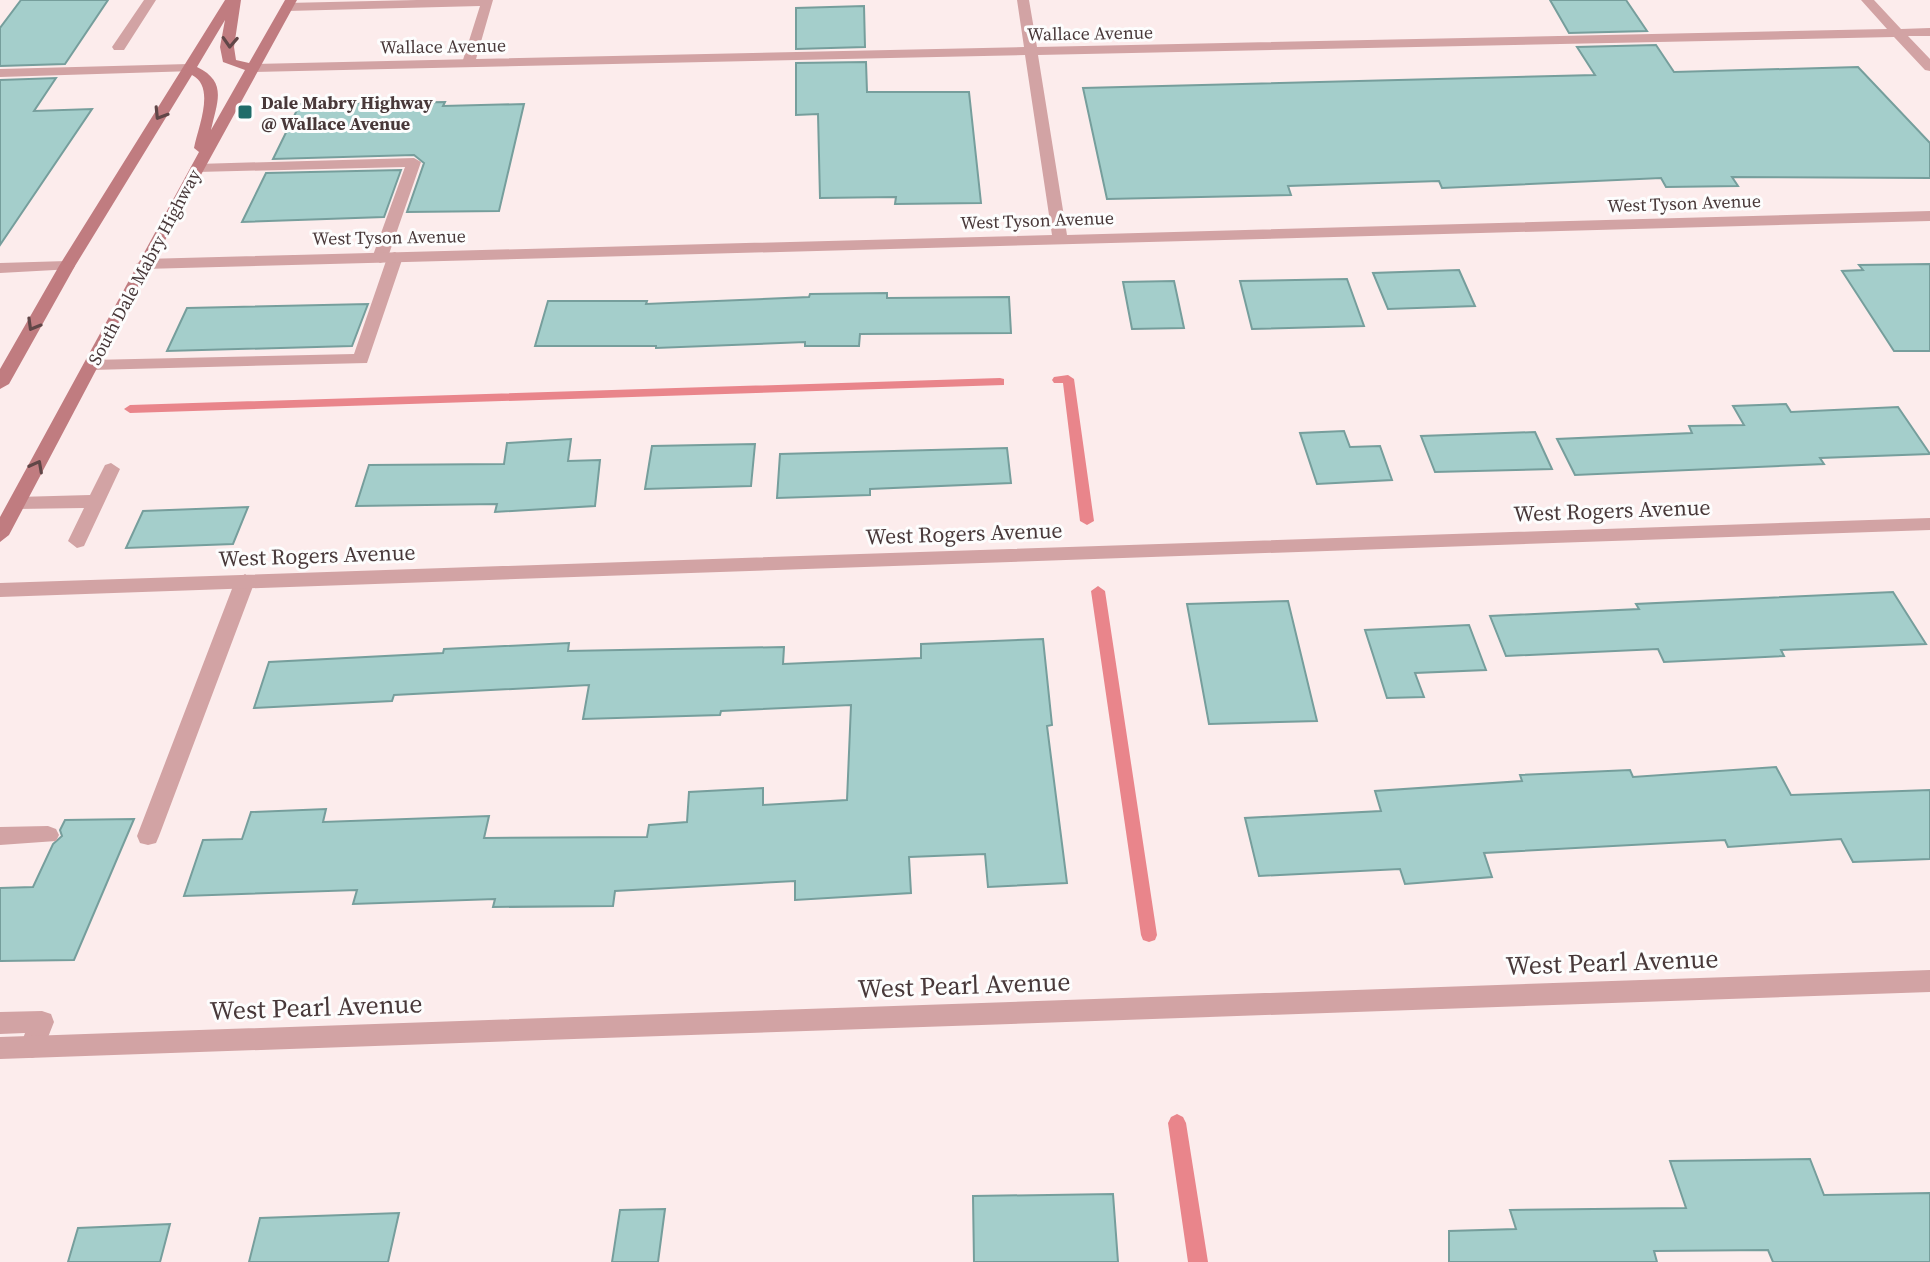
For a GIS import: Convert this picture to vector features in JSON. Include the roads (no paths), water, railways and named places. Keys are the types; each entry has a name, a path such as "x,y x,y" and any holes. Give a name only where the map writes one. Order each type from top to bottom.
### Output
{"main road":[{"path":"233,0 227,47 230,62 251,68"},
{"path":"0,384 67,266 233,0"},
{"name":"South Dale Mabry Highway","path":"0,535 144,264 289,3"},
{"path":"189,68 205,76 212,90 197,168"}],"street":[{"path":"119,47 150,0"},
{"path":"1023,0 1060,239"},
{"path":"1867,0 1930,67"},
{"path":"289,3 488,2 469,63"},
{"name":"Wallace Avenue","path":"251,68 1930,32"},
{"path":"0,73 189,68"},
{"path":"91,365 361,359 414,162 197,168"},
{"name":"West Tyson Avenue","path":"144,264 1930,216"},
{"path":"0,268 67,266"},
{"path":"77,541 111,469"},
{"path":"17,503 96,501"},
{"name":"West Rogers Avenue","path":"0,590 1930,524"},
{"path":"148,836 245,581"},
{"path":"0,836 48,835"},
{"name":"West Pearl Avenue","path":"0,1048 1930,981"},
{"path":"0,1023 42,1022 32,1047"}],"waterway":[{"path":"1058,380 1068,379 1087,521"},
{"path":"130,409 1000,382"},
{"path":"1098,591 1149,935"},
{"path":"1177,1123 1198,1262"}],"place":[{"name":"Dale Mabry Highway @ Wallace Avenue","path":"245,112"}]}
